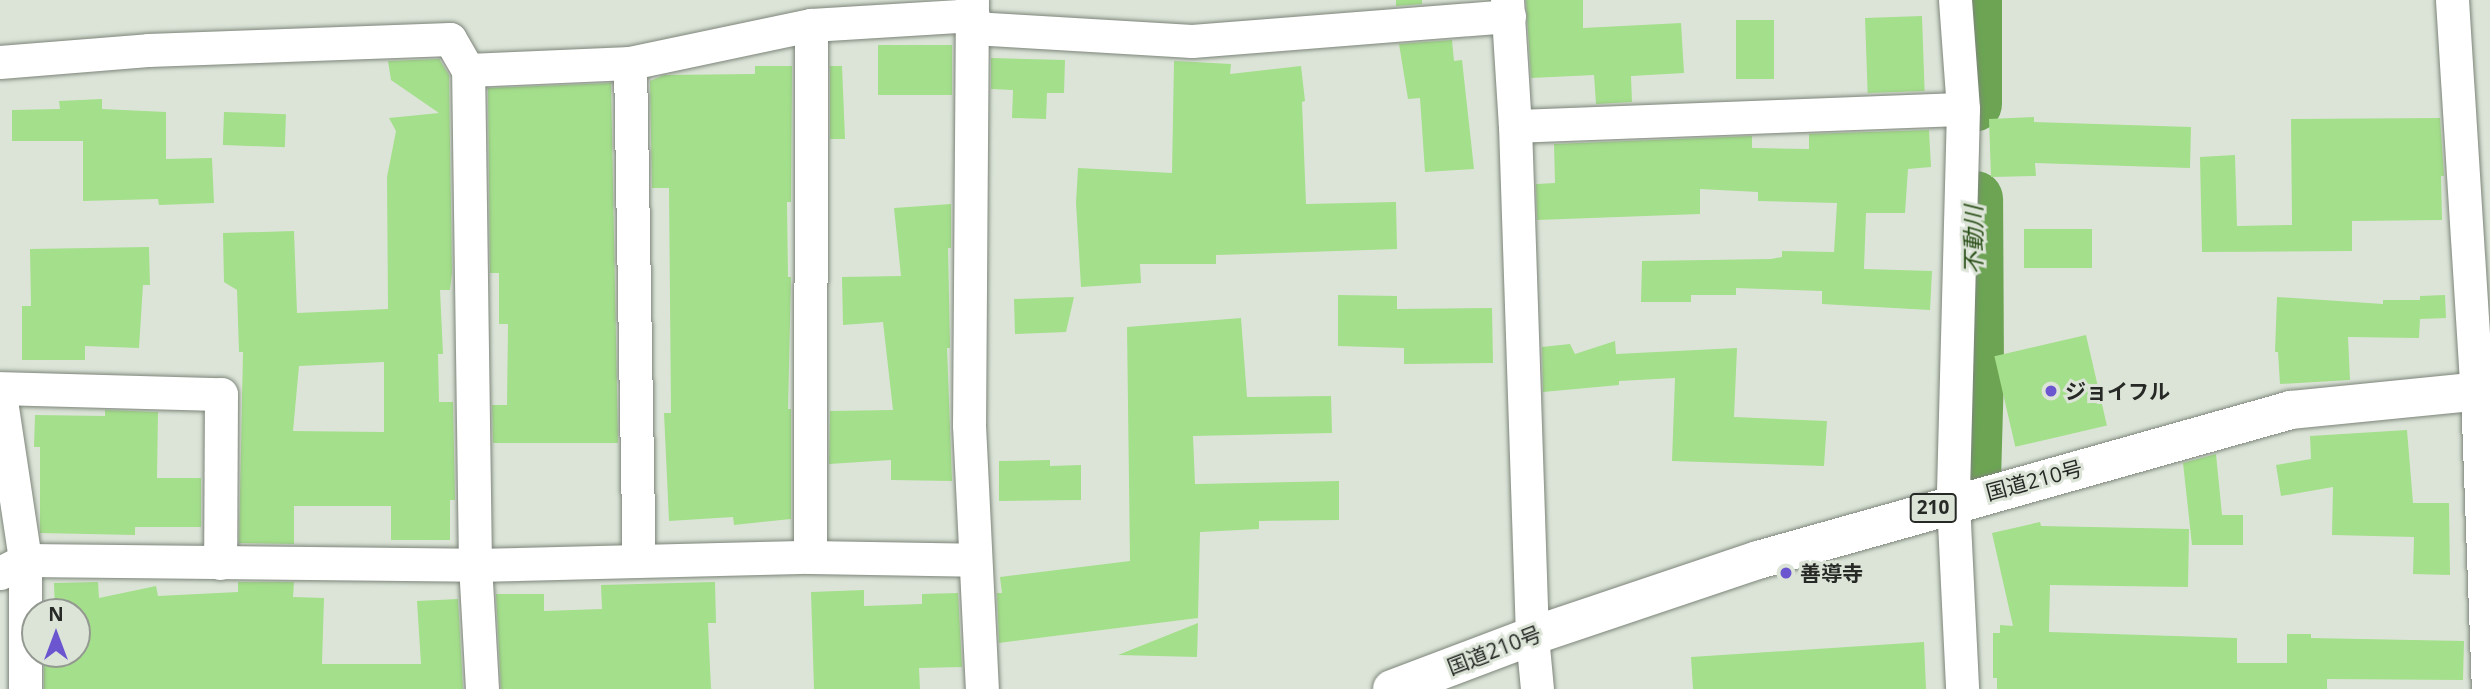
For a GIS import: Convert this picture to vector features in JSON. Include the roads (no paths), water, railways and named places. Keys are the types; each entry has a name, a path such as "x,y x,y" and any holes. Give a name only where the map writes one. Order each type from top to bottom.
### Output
{"highway":[{"name":"国道210号","path":"1392,689 1532,636 1758,560 1953,502 2291,410 2484,391"}],"street":[{"path":"1955,0 1963,109 1953,502 1962,689"},
{"path":"2452,0 2468,285 2484,391 2488,689"},
{"path":"468,70 630,63 811,26 973,14 1192,41 1508,8 1515,126 1532,636 1537,689"},
{"path":"973,14 969,425 982,689"},
{"path":"810,557 811,26"},
{"path":"0,62 148,50 450,39 468,70 475,565 482,689"},
{"path":"630,63 639,560"},
{"path":"1515,126 1963,109"},
{"path":"0,388 221,394 220,563"},
{"path":"0,394 12,567 25,689"},
{"path":"12,567 220,563 475,565 810,557 974,560"}],"waterway":[{"name":"不動川","path":"1974,0 1974,104"},
{"name":"不動川","path":"1973,480 1976,373 1975,199"}],"place":[{"name":"ジョイフル","path":"2051,391"},
{"name":"善導寺","path":"1786,573"}]}
